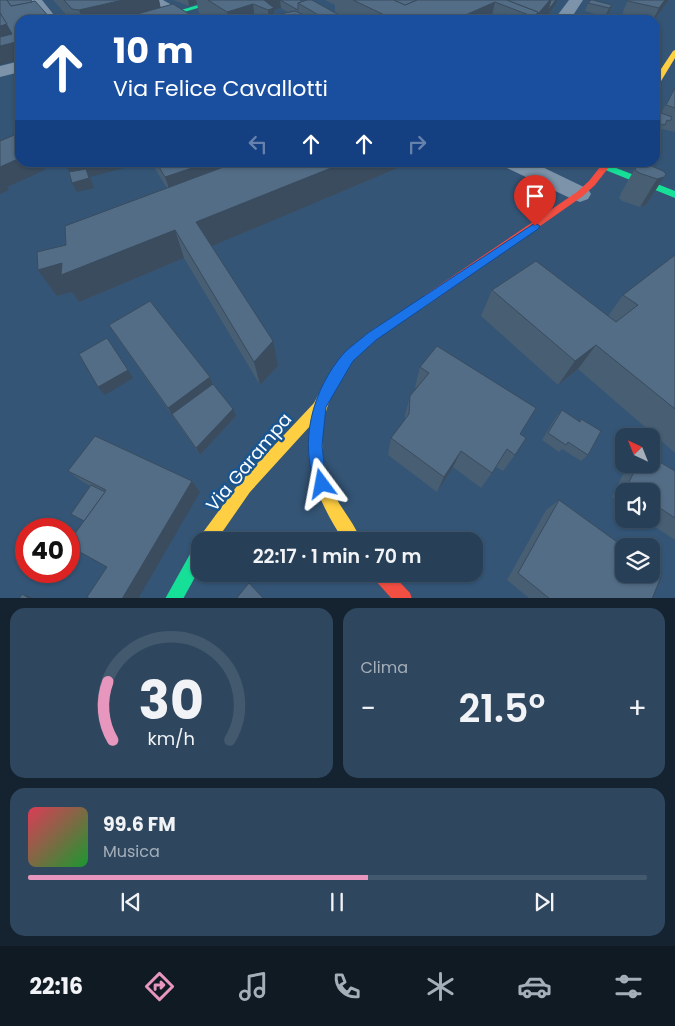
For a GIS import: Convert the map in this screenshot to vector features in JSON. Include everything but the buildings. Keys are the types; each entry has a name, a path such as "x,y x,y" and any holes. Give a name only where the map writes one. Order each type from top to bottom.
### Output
{"street":[{"path":"34,0 46,15"},
{"path":"152,0 174,15"},
{"path":"185,15 222,0"},
{"path":"566,15 576,0"},
{"path":"660,76 675,52"},
{"path":"0,72 15,68"},
{"path":"523,167 580,194"},
{"path":"347,532 326,496 318,473 315,446 319,407 331,384 349,357 372,337 580,194 605,167"},
{"path":"612,167 675,195"},
{"name":"Via Garampa","path":"213,532 245,487 319,407"},
{"path":"173,598 191,568"},
{"path":"389,582 404,598"}],"traffic: fast":[{"path":"168,15 222,0"},
{"path":"606,167 675,195"},
{"path":"174,598 191,568"}],"traffic: slow":[{"path":"660,76 675,52"},
{"path":"213,532 245,487 319,407 331,384 349,357 372,337 429,298"},
{"path":"319,407 315,436 316,458 327,496 347,532"}],"traffic: jam":[{"path":"429,298 580,194 605,167"},
{"path":"388,582 403,598"}],"route":[{"path":"322,484 318,473 315,446 319,407 331,384 349,357 372,337 535,226"}]}
